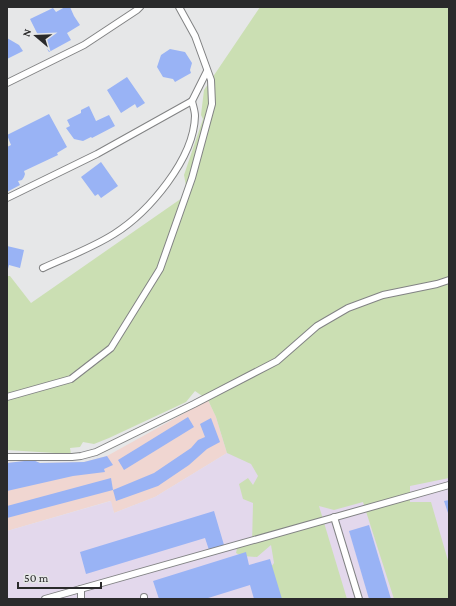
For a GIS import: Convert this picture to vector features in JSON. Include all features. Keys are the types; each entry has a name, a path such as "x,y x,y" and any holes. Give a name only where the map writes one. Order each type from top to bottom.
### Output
{"lane":[{"path":"7,83 84,45 140,7"},
{"path":"7,397 71,379 111,348 160,269 192,178 212,104 211,80 195,36 179,7"},
{"path":"7,198 97,154 192,101 207,71"},
{"path":"43,268 92,246 116,233 153,201 185,155 192,132 195,115 192,101"},
{"path":"7,457 72,457 96,452 277,361 316,326 348,308 383,295 437,284 449,280"},
{"path":"45,599 449,485"},
{"path":"334,517 359,599"},
{"path":"81,589 81,599"}],"shaded area":[{"path":"449,348 449,599 7,599 7,531 111,501 114,513 155,497 227,453 216,417"},
{"path":"208,400 216,417 227,453 155,497 114,513 110,501 7,531 7,463 33,460 40,463 84,462 107,456"}],"green space":[{"path":"260,7 449,7 449,478 410,486 410,502 431,502 449,564 449,599 394,599 363,502 334,510 319,506 347,599 265,599 263,578 274,563 271,545 257,557 242,556 236,553 239,540 252,545 253,503 243,499 239,484 248,478 253,485 258,476 251,464 227,453 216,417 208,400 195,391 186,402 109,438 94,444 83,442 80,447 70,448 71,454 7,450 7,276 10,276 31,303 182,198 186,186 184,175 203,119 201,115 204,90"}],"building":[{"path":"65,7 70,7 80,25 67,33 71,40 49,52 30,19 53,8 56,12"},
{"path":"7,38 19,45 23,51 7,59"},
{"path":"170,49 185,52 192,63 190,70 191,73 175,82 173,79 163,77 157,67 161,55"},
{"path":"127,77 145,103 137,108 135,104 121,113 107,90"},
{"path":"89,106 96,121 109,115 115,126 83,141 74,139 66,128 70,126 67,120 81,113 81,110"},
{"path":"49,114 67,147 57,153 58,155 24,171 24,177 22,180 18,181 20,185 7,192 7,147 11,145 7,135"},
{"path":"101,162 118,186 101,198 98,194 95,196 81,177"},
{"path":"7,246 24,250 20,268 9,265 7,269"},
{"path":"188,417 194,427 124,470 118,460"},
{"path":"211,418 220,442 207,449 189,465 158,486 116,501 113,490 154,473 191,448 198,440 205,437 200,424"},
{"path":"107,456 113,465 104,469 105,472 73,476 7,491 7,463 33,460 40,463 84,462"},
{"path":"111,478 113,490 7,518 7,506"},
{"path":"449,500 449,516 444,501"},
{"path":"214,511 224,545 209,550 205,538 86,574 80,552"},
{"path":"369,525 391,599 369,599 349,531"},
{"path":"246,552 249,565 270,559 282,599 254,599 250,585 205,599 159,599 153,581"}]}
